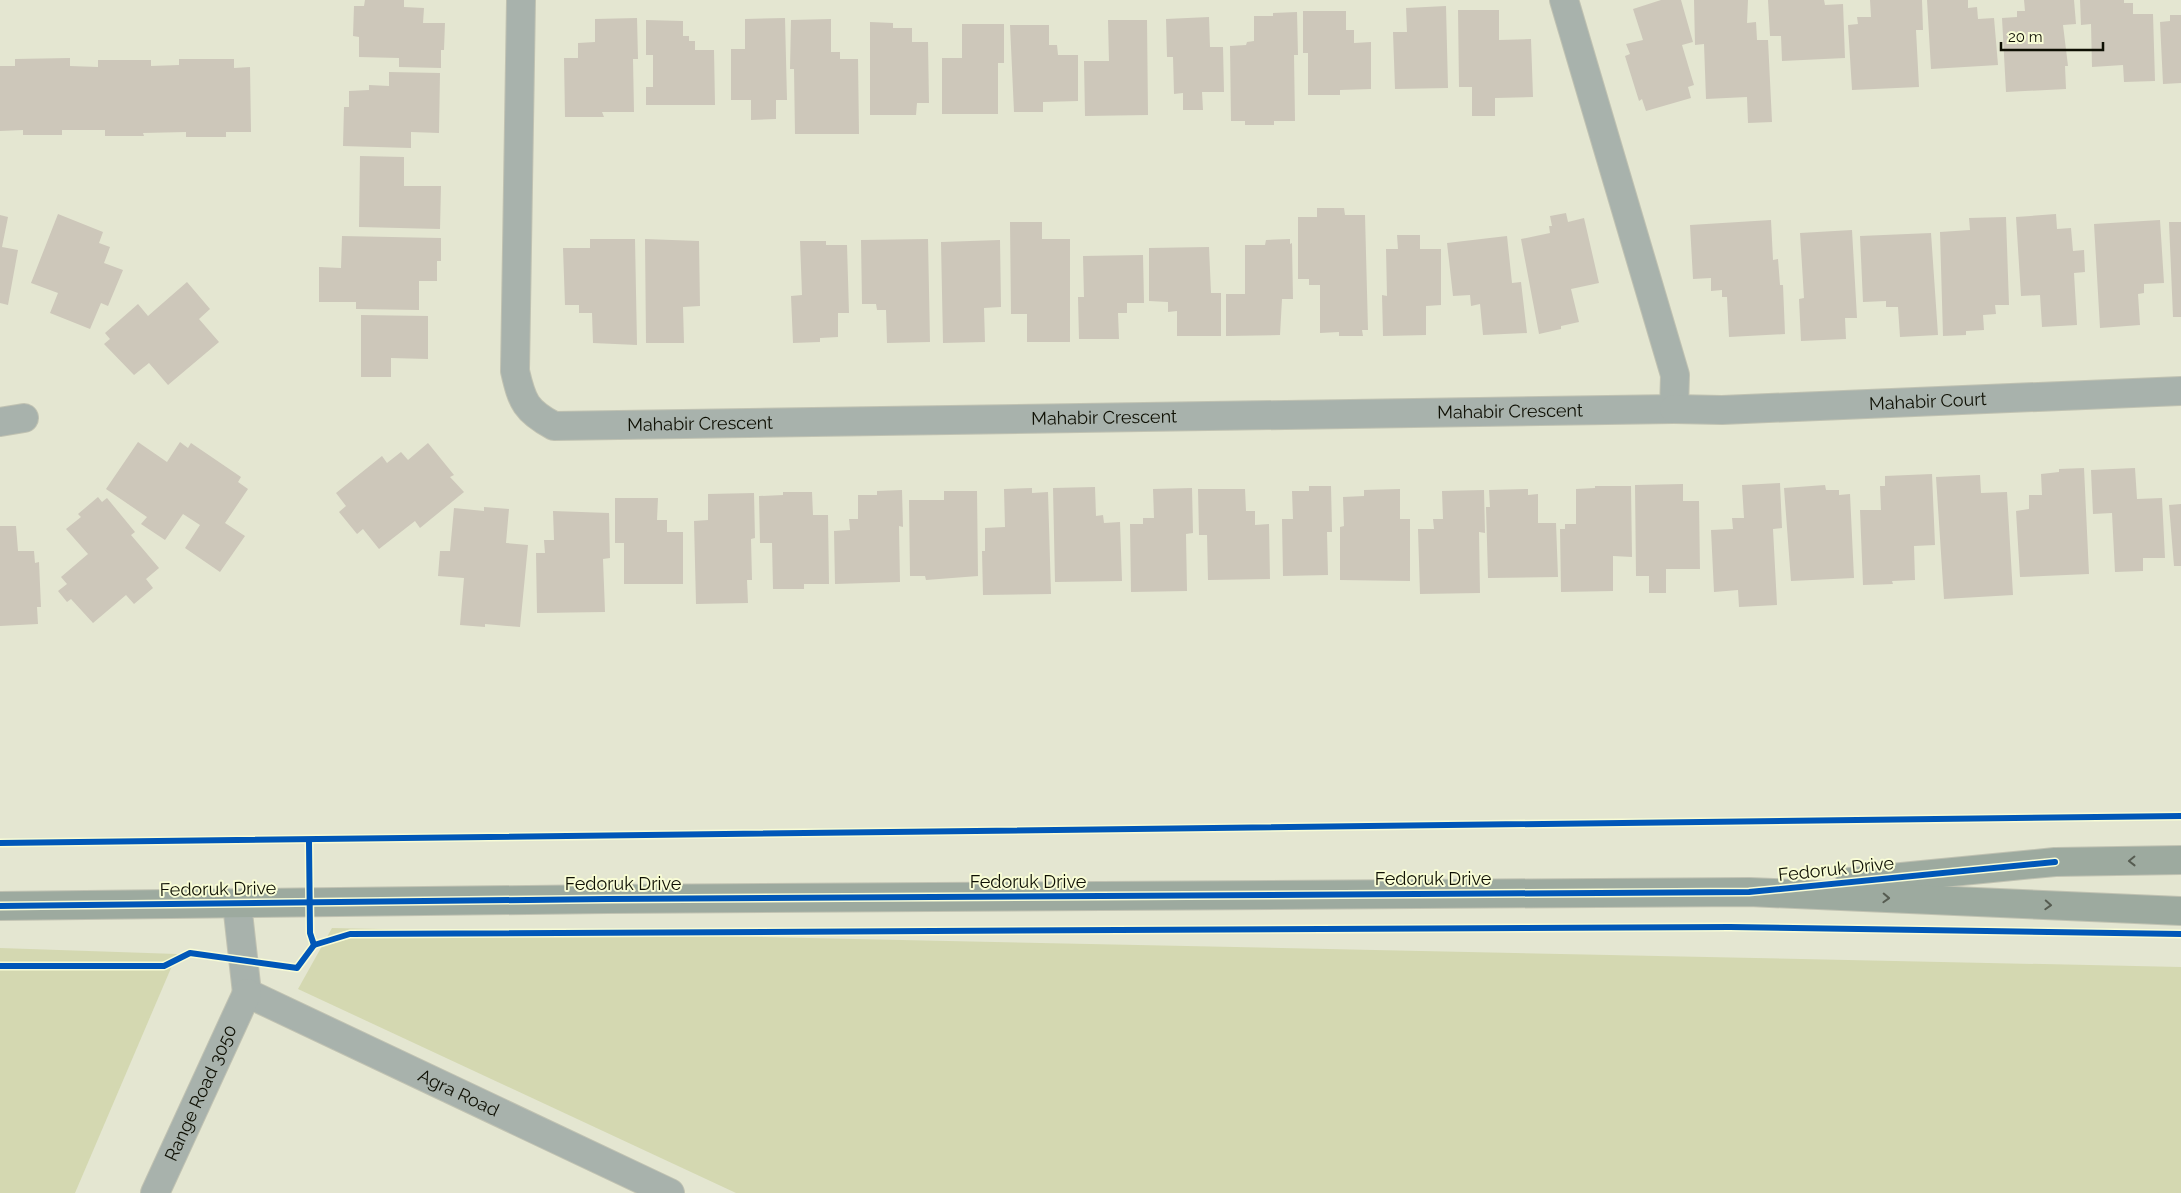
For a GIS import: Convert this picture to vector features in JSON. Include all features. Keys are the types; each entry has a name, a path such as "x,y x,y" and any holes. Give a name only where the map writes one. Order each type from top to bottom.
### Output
{"main road":[{"name":"Fedoruk Drive","path":"1750,892 2055,862 2181,860"},
{"name":"Fedoruk Drive","path":"0,906 1750,892 2181,911"}],"street":[{"name":"Mahabir Crescent","path":"521,0 515,371 520,395 534,415 554,426 1674,409"},
{"path":"1564,0 1675,375 1674,409"},
{"name":"Mahabir Court","path":"1674,409 1722,410 2181,391"},
{"path":"237,904 247,993"},
{"name":"Range Road 3050","path":"155,1193 247,993"},
{"name":"Agra Road","path":"247,993 670,1193"}],"green space":[{"path":"332,928 2181,967 2181,1193 736,1193 298,989"},
{"path":"0,948 177,954 75,1193 0,1193"}],"building":[{"path":"365,0 404,0 404,7 424,8 423,23 445,23 444,50 441,50 441,68 399,67 399,58 359,57 359,37 353,36 354,6 364,6"},
{"path":"1661,0 1681,0 1693,42 1682,45 1694,85 1688,87 1691,98 1646,111 1642,99 1639,101 1625,56 1630,54 1626,44 1643,40 1633,9"},
{"path":"1694,0 1748,0 1747,23 1756,22 1757,40 1768,40 1772,122 1748,123 1747,97 1706,99 1704,44 1695,45"},
{"path":"1768,0 1824,0 1825,5 1843,4 1845,58 1782,61 1781,36 1770,36"},
{"path":"1870,0 1922,0 1923,30 1916,30 1919,87 1852,90 1848,25 1858,24 1857,17 1871,17"},
{"path":"1927,0 1968,0 1968,8 1977,7 1978,19 1994,18 1998,65 1931,69"},
{"path":"2024,0 2074,0 2076,24 2063,25 2068,66 2065,66 2066,89 2006,92 2002,18 2017,17 2017,11 2025,11"},
{"path":"2080,0 2124,0 2124,3 2133,3 2133,14 2153,14 2155,81 2124,82 2123,65 2092,67 2091,24 2081,25"},
{"path":"1446,6 1448,88 1395,89 1393,32 1407,32 1406,8"},
{"path":"1458,10 1499,10 1499,40 1531,39 1533,97 1495,98 1495,116 1472,116 1472,87 1459,87"},
{"path":"1303,11 1346,11 1346,30 1354,30 1354,43 1371,42 1371,89 1340,90 1340,95 1308,95 1308,53 1303,53"},
{"path":"1297,12 1298,55 1294,55 1295,121 1274,121 1274,125 1245,125 1245,121 1231,121 1230,46 1246,45 1247,42 1254,41 1254,16 1273,16 1273,13"},
{"path":"2170,15 2181,15 2181,83 2163,84 2160,22 2170,21"},
{"path":"1209,17 1210,47 1223,47 1224,92 1202,92 1203,110 1183,110 1183,93 1174,94 1173,57 1167,57 1166,19"},
{"path":"637,18 638,59 633,59 634,112 602,112 604,117 565,117 564,58 578,58 578,43 595,42 595,19"},
{"path":"785,18 787,100 776,100 776,119 751,120 751,100 731,100 731,49 745,49 745,19"},
{"path":"831,19 831,52 840,52 840,59 858,59 859,134 795,134 794,69 790,69 791,20"},
{"path":"646,20 683,21 683,36 689,36 689,41 695,41 695,50 714,50 715,105 646,105 646,87 653,87 653,55 646,55"},
{"path":"1108,20 1147,20 1148,115 1085,116 1084,61 1109,61"},
{"path":"870,22 893,23 893,28 912,28 912,42 928,42 929,103 917,103 916,115 870,115"},
{"path":"962,24 1004,24 1004,63 998,63 998,114 942,114 942,58 962,58"},
{"path":"1010,25 1049,25 1049,45 1057,45 1058,55 1078,55 1078,101 1043,102 1043,112 1014,112"},
{"path":"70,58 70,66 98,67 98,60 151,60 151,66 179,65 179,59 234,59 234,68 250,67 251,132 226,132 226,137 186,137 186,132 143,133 144,136 105,136 105,130 62,130 62,135 23,135 23,130 0,131 0,66 15,66 15,59"},
{"path":"389,72 440,73 439,133 411,132 411,148 343,146 344,107 349,107 349,91 369,90 369,85 389,86"},
{"path":"360,156 404,157 404,186 441,186 440,229 359,227"},
{"path":"1317,208 1344,208 1345,215 1365,215 1368,330 1362,330 1363,336 1339,336 1339,332 1320,333 1320,285 1309,285 1309,279 1298,279 1298,217 1317,217"},
{"path":"1566,213 1568,222 1584,218 1599,283 1571,289 1579,322 1561,326 1561,329 1539,334 1521,239 1550,233 1549,226 1552,226 1550,216"},
{"path":"58,214 103,232 99,243 110,247 104,263 123,270 108,306 101,303 90,329 50,313 58,293 31,283"},
{"path":"2056,214 2057,229 2071,228 2073,251 2084,250 2085,272 2074,273 2077,325 2042,327 2040,295 2021,296 2016,217"},
{"path":"0,215 8,217 2,247 18,250 8,305 0,303"},
{"path":"2006,217 2009,305 1995,305 1996,314 1983,315 1984,330 1966,331 1966,335 1943,336 1940,232 1970,230 1969,218"},
{"path":"1771,220 1773,260 1778,259 1780,285 1783,285 1785,334 1729,337 1727,297 1722,297 1722,290 1711,291 1711,278 1693,279 1690,225"},
{"path":"2160,220 2164,283 2144,284 2144,293 2138,294 2140,325 2100,328 2094,224"},
{"path":"1010,222 1042,222 1042,239 1070,239 1070,342 1027,342 1027,314 1011,314"},
{"path":"2169,222 2181,222 2181,317 2173,317"},
{"path":"1852,230 1857,318 1845,318 1846,339 1801,341 1799,299 1804,298 1800,233"},
{"path":"1931,233 1938,335 1900,337 1898,307 1886,307 1886,301 1863,302 1860,236"},
{"path":"1397,235 1420,235 1420,249 1441,249 1441,305 1426,306 1426,335 1383,336 1382,295 1387,296 1386,249 1398,249"},
{"path":"342,236 441,238 441,261 437,261 437,281 419,281 419,310 356,309 356,302 319,302 319,267 341,268"},
{"path":"1507,236 1512,283 1521,282 1527,333 1483,335 1480,304 1471,306 1470,295 1453,296 1447,243"},
{"path":"590,239 635,239 637,345 593,343 592,313 579,313 579,305 565,305 563,248 590,248"},
{"path":"645,239 699,241 700,306 683,307 684,343 646,343"},
{"path":"928,239 930,342 887,343 886,310 877,310 876,304 862,304 861,240"},
{"path":"1290,239 1290,244 1292,243 1293,299 1282,299 1280,335 1226,336 1226,294 1245,294 1245,245 1265,245 1266,240"},
{"path":"1000,240 1001,307 984,308 985,342 943,343 941,242"},
{"path":"800,241 826,241 826,245 847,245 849,313 838,313 838,337 820,338 820,342 793,343 791,296 802,295"},
{"path":"1209,247 1211,293 1221,293 1221,336 1177,336 1177,311 1168,312 1168,302 1149,301 1149,248"},
{"path":"1143,255 1144,303 1127,303 1127,313 1118,313 1119,339 1079,339 1078,297 1084,297 1083,256"},
{"path":"187,282 210,309 199,319 219,342 168,385 149,363 134,375 104,344 110,339 105,333 138,304 148,316"},
{"path":"361,315 428,316 428,359 391,358 391,377 361,377"},
{"path":"138,442 167,462 180,442 188,448 191,443 241,477 238,482 248,489 225,523 245,536 220,572 185,548 200,525 183,514 165,540 141,524 147,517 106,489"},
{"path":"428,443 454,475 450,477 464,492 420,528 415,521 379,549 363,529 357,534 339,512 346,506 336,493 382,456 387,463 401,452 408,460"},
{"path":"2084,468 2089,574 2020,577 2016,511 2029,509 2029,495 2042,495 2041,474 2059,472 2059,469"},
{"path":"2135,468 2137,499 2162,498 2165,558 2143,558 2143,571 2115,572 2112,513 2093,514 2091,470"},
{"path":"1932,474 1935,545 1914,546 1915,580 1892,581 1893,584 1863,585 1860,510 1881,510 1880,486 1885,486 1885,476"},
{"path":"1980,475 1981,493 2007,492 2013,595 1944,599 1936,477"},
{"path":"1780,483 1782,528 1773,529 1777,605 1739,607 1738,590 1714,592 1711,530 1733,529 1732,518 1744,518 1742,485"},
{"path":"1683,484 1683,501 1699,501 1700,569 1666,569 1666,593 1649,593 1649,576 1636,576 1635,485"},
{"path":"1825,485 1826,490 1839,490 1839,495 1850,494 1854,578 1791,581 1784,488"},
{"path":"1309,486 1331,486 1332,532 1327,532 1328,575 1283,576 1282,519 1293,519 1292,491 1309,491"},
{"path":"1595,486 1631,486 1632,557 1613,556 1613,591 1561,592 1560,529 1565,529 1565,524 1576,524 1576,489 1595,488"},
{"path":"1095,487 1096,516 1103,515 1104,523 1120,522 1122,581 1055,582 1053,488"},
{"path":"1032,488 1032,493 1048,492 1051,594 983,595 982,551 985,551 985,528 1005,527 1004,489"},
{"path":"1192,488 1193,533 1186,534 1187,591 1131,592 1130,524 1143,524 1143,518 1154,518 1153,489"},
{"path":"1198,489 1245,489 1246,511 1255,511 1255,525 1269,524 1270,579 1208,580 1207,535 1199,535"},
{"path":"1400,489 1400,519 1410,519 1410,581 1340,580 1340,527 1344,526 1343,497 1364,496 1364,490"},
{"path":"1528,489 1528,495 1538,494 1538,523 1556,523 1558,577 1488,578 1486,507 1490,507 1489,490"},
{"path":"902,490 903,527 899,526 900,582 835,584 834,531 850,530 849,519 858,519 858,495 877,495 877,491"},
{"path":"1484,490 1485,533 1479,532 1480,593 1420,594 1418,529 1434,529 1433,519 1443,519 1442,491"},
{"path":"944,491 977,491 978,576 926,580 925,576 910,576 909,500 944,500"},
{"path":"783,492 812,492 813,515 828,515 829,584 804,584 804,589 773,589 772,543 760,543 759,496 783,495"},
{"path":"754,493 755,538 751,539 752,580 747,580 748,603 696,604 694,521 708,520 708,494"},
{"path":"98,497 102,502 107,498 135,532 131,535 159,568 146,579 153,588 134,604 126,595 93,623 71,599 67,602 58,591 67,584 61,577 88,554 66,529 81,517 78,514"},
{"path":"615,498 658,498 657,520 667,520 667,532 683,532 683,584 624,584 624,543 615,543"},
{"path":"2181,504 2181,566 2174,566 2169,505"},
{"path":"484,507 509,509 506,543 528,545 520,627 485,624 485,627 460,625 464,578 438,576 440,551 450,551 454,508 484,511"},
{"path":"553,511 609,513 610,558 603,559 605,612 537,613 536,553 545,553 544,540 554,540"},
{"path":"0,526 16,526 18,551 34,551 35,563 39,562 41,607 37,607 38,624 0,626"}],"cycle path":[{"path":"0,843 2181,816"},
{"path":"309,841 310,933 314,945"},
{"path":"0,906 607,899 1749,892 2055,862"},
{"path":"0,966 164,966 190,953 297,968 314,945 350,934 1730,927 2181,934"}]}
